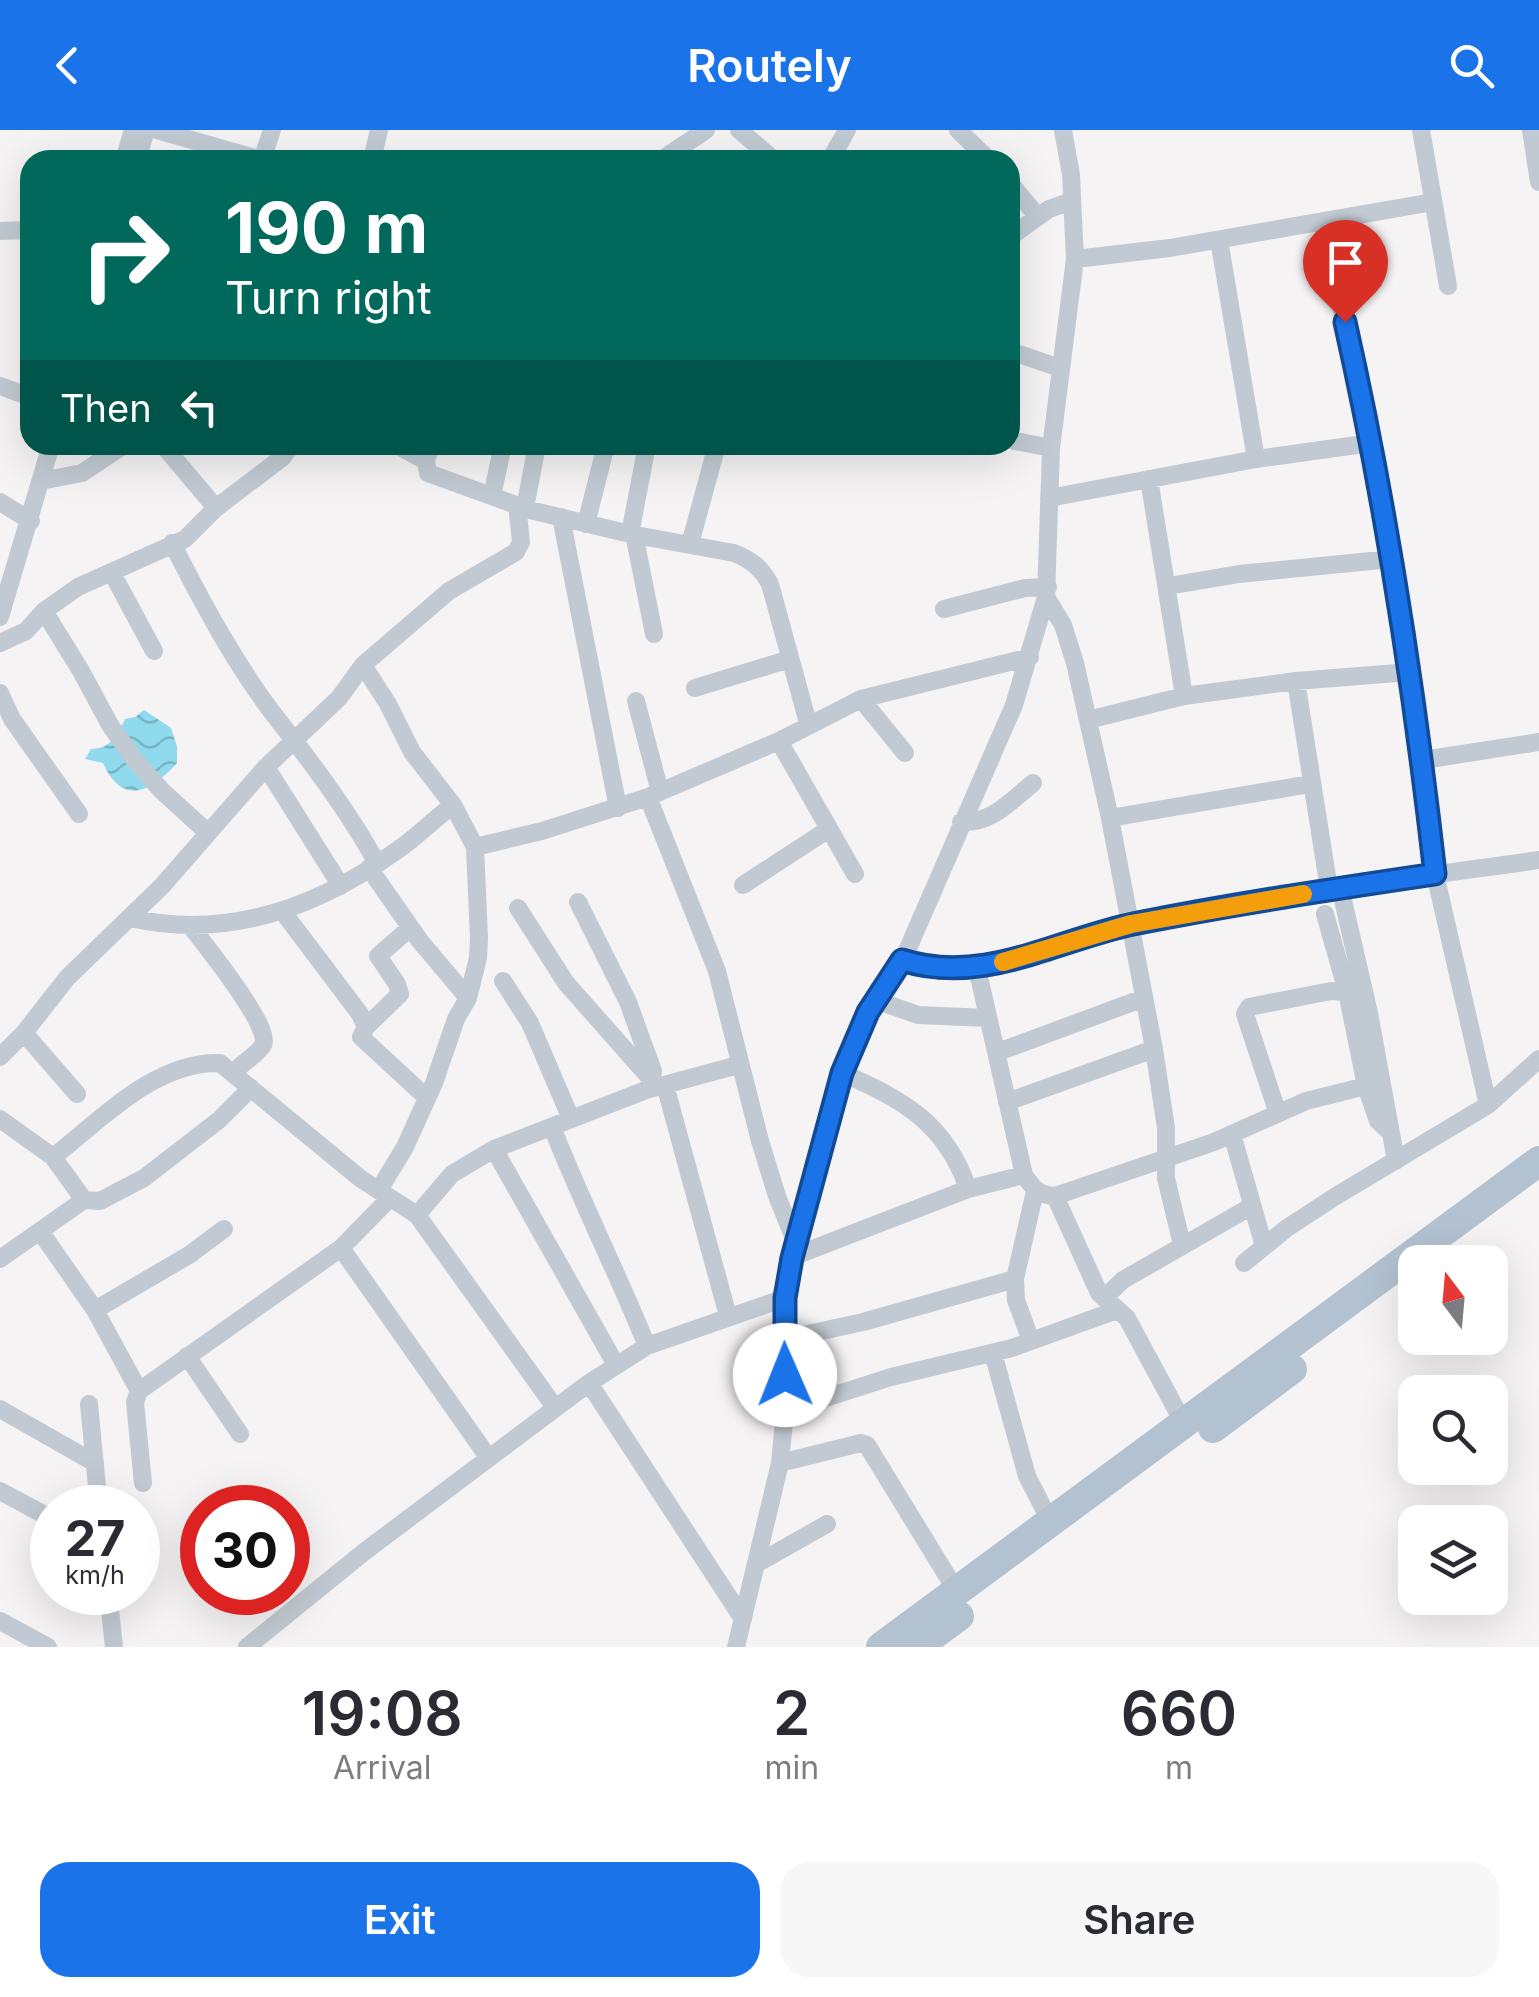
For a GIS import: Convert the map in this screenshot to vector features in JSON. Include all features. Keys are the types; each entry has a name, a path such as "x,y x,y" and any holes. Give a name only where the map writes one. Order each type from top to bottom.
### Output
{"main road":[{"path":"881,1647 1539,1162"},
{"path":"1458,1245 1539,1187"},
{"path":"917,1647 1398,1290"}],"street":[{"path":"157,130 227,150"},
{"path":"676,150 706,130"},
{"path":"738,130 762,150"},
{"path":"958,130 979,150"},
{"path":"736,1647 780,1463 785,1411 785,1298 794,1249 842,1073 861,1024 902,960 1014,705 1047,592 1051,448 1076,259 1063,130"},
{"path":"1421,130 1448,286"},
{"path":"1531,130 1539,181"},
{"path":"1020,195 1037,216"},
{"path":"1020,229 1037,216 1072,201"},
{"path":"1076,259 1219,240 1433,202"},
{"path":"1323,221 1371,442 1424,760 1435,874 1488,1106"},
{"path":"1219,240 1256,459"},
{"path":"1020,354 1060,368"},
{"path":"1020,442 1051,448"},
{"path":"1049,498 1371,442"},
{"path":"1,613 48,455"},
{"path":"42,481 82,473 109,455"},
{"path":"171,455 216,508"},
{"path":"0,644 26,631 78,587 185,539 216,508 282,455"},
{"path":"428,455 431,476 521,507 734,553 750,560 764,572 778,608 808,724"},
{"path":"492,496 501,455"},
{"path":"0,1057 24,1033 66,978 162,886 294,737 330,708 362,665 450,592 516,552 521,542 521,507 534,455"},
{"path":"586,524 603,455"},
{"path":"646,455 632,534 654,634"},
{"path":"690,544 714,455"},
{"path":"1149,479 1184,696"},
{"path":"0,502 31,521"},
{"path":"560,517 618,808"},
{"path":"172,543 202,602 275,716 294,737 410,928 468,998"},
{"path":"1168,586 1238,574 1390,559"},
{"path":"112,573 154,651"},
{"path":"944,609 1026,588 1047,592"},
{"path":"1047,592 1063,624 1110,818 1154,1049 1168,1156 1166,1178 1182,1245"},
{"path":"44,612 134,759 207,832"},
{"path":"475,847 618,808 779,741 861,699 1030,657"},
{"path":"695,688 790,660"},
{"path":"143,1483 135,1402 138,1391 340,1248 384,1194 468,998 478,958 475,847 453,805 412,752 388,704 362,665"},
{"path":"1088,720 1184,696 1296,681 1410,672"},
{"path":"1296,681 1310,784 1396,1161"},
{"path":"0,693 12,719 79,814"},
{"path":"861,699 905,754"},
{"path":"636,701 654,794 716,970 738,1065 794,1249"},
{"path":"779,741 855,874"},
{"path":"1424,760 1539,742"},
{"path":"266,767 341,886"},
{"path":"961,822 977,823 988,818 1033,783"},
{"path":"1110,818 1310,784"},
{"path":"130,918 154,924 224,925 283,912 341,886 373,866 453,805"},
{"path":"743,886 829,828"},
{"path":"902,960 932,968 976,968 1131,924 1334,888 1539,860"},
{"path":"578,902 628,1002 658,1084 728,1316"},
{"path":"518,908 566,983 658,1084"},
{"path":"283,912 366,1027"},
{"path":"1325,914 1366,1086 1378,1121 1391,1133"},
{"path":"190,925 257,1018 264,1036 262,1047 234,1072"},
{"path":"410,928 378,956 400,994 366,1027 361,1038 427,1098"},
{"path":"976,968 1024,1175 1035,1192 1055,1196 1232,1134 1334,1092 1366,1086"},
{"path":"503,981 530,1023 572,1119"},
{"path":"1278,1114 1245,1014 1249,1007 1346,992"},
{"path":"998,1052 1144,998"},
{"path":"876,1000 918,1015 987,1018"},
{"path":"24,1033 77,1094"},
{"path":"1007,1102 1154,1049"},
{"path":"1244,1263 1336,1196 1488,1106 1539,1059"},
{"path":"53,1157 154,1080 199,1062 220,1063 361,1179 417,1215 554,1406"},
{"path":"417,1215 452,1174 494,1148 658,1084 738,1065"},
{"path":"842,1073 894,1096 930,1123 962,1170 968,1189"},
{"path":"0,1259 84,1200 100,1201 144,1178 220,1120 251,1088"},
{"path":"0,1118 53,1157 84,1200"},
{"path":"552,1127 647,1346"},
{"path":"1232,1134 1264,1246"},
{"path":"494,1148 616,1365"},
{"path":"794,1249 968,1189 1024,1175"},
{"path":"1031,1341 1016,1300 1015,1278 1035,1192"},
{"path":"1055,1196 1092,1280 1135,1331 1184,1424"},
{"path":"785,1411 891,1377 1031,1341 1111,1304 1123,1280 1252,1206"},
{"path":"95,1310 224,1229"},
{"path":"40,1231 95,1310 138,1391"},
{"path":"340,1248 488,1457"},
{"path":"785,1339 862,1322 1015,1278"},
{"path":"248,1647 554,1406 616,1365 647,1346 785,1298"},
{"path":"993,1353 1027,1476 1050,1521"},
{"path":"187,1356 240,1434"},
{"path":"589,1383 743,1619"},
{"path":"89,1404 97,1485"},
{"path":"0,1409 95,1463"},
{"path":"780,1463 867,1445 957,1592"},
{"path":"0,1491 30,1507"},
{"path":"758,1562 827,1524"},
{"path":"111,1615 114,1647"},
{"path":"0,1620 48,1647"}],"water":[{"path":"144,710 171,728 177,763 147,787 128,790 119,786 103,763 85,759 91,749 104,747 112,740 125,719"}],"slow traffic":[{"path":"1003,962 1131,924 1303,894"}],"route":[{"path":"785,1375 785,1298 795,1241 842,1073 861,1024 902,960 932,968 976,968 1131,924 1435,874 1424,760 1410,672 1371,442 1345,322"}]}
